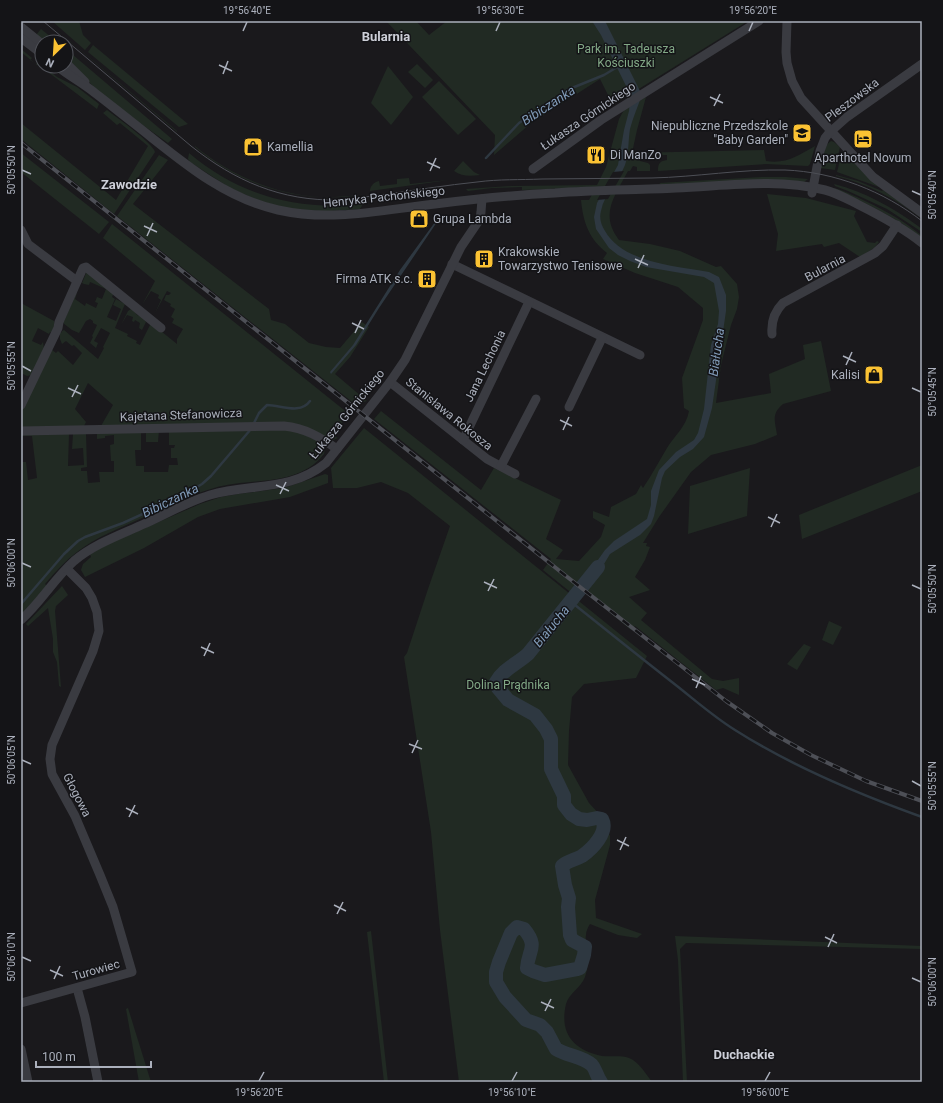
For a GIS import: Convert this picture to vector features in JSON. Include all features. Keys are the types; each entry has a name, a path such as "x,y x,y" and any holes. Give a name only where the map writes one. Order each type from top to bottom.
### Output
{"street":[{"name":"Łukasza Górnickiego","path":"533,168 589,128 759,21"},
{"path":"787,21 786,56 792,81 798,93 806,104 873,177 922,213"},
{"path":"21,26 34,37"},
{"path":"21,38 34,48"},
{"name":"Pleszowska","path":"812,190 820,151 825,138 831,131 847,117 922,64"},
{"name":"Henryka Pachońskiego","path":"74,71 94,92"},
{"name":"Henryka Pachońskiego","path":"68,74 205,178 238,196 271,208 304,214 342,216 482,199 556,193 714,187 752,183 785,184 843,196 897,225 922,243"},
{"name":"Łukasza Górnickiego","path":"21,620 66,569 78,558 95,547 210,495 227,491 270,486 304,477 326,463 390,382 405,360 461,247 480,219 482,199"},
{"name":"Bularnia","path":"772,334 772,323 774,316 783,303 875,253 883,246 897,225"},
{"path":"21,230 28,244 77,281"},
{"path":"452,264 602,338 640,355"},
{"path":"21,405 58,328 59,322 82,269 86,267 161,328"},
{"name":"Jana Lechonia","path":"463,440 529,302"},
{"path":"569,407 602,338"},
{"name":"Stanisława Rokosza","path":"390,382 487,460 515,474"},
{"path":"501,466 536,399"},
{"name":"Kajetana Stefanowicza","path":"21,432 284,426 299,428 317,435 336,449"},
{"name":"Głogowa","path":"66,569 86,588 92,598 98,612 99,631 95,646 52,745 50,759 52,774 75,816 113,907 132,972"},
{"name":"Turowiec","path":"21,1004 132,972"},
{"path":"77,988 98,1082"},
{"path":"21,1049 28,1082"}],"green space":[{"path":"52,21 79,21 83,35 91,43 85,50 74,40 74,34 67,34"},
{"name":"Park im. Tadeusza Kościuszki","path":"416,21 429,35 447,21 748,21 613,105 600,79 530,124 494,155 495,135 387,22"},
{"path":"41,29 47,34 37,34"},
{"path":"74,45 177,131 74,45"},
{"path":"93,45 188,124 179,127 88,52"},
{"path":"21,49 32,58 30,60 21,52"},
{"path":"74,56 172,139 168,143 124,112 94,87 75,66"},
{"path":"417,64 433,80 425,88 408,72"},
{"path":"388,66 413,97 391,125 371,103"},
{"path":"51,74 77,87 99,104 97,109"},
{"path":"439,81 476,119 458,135 422,97"},
{"path":"646,97 632,153 764,150 766,161 773,162 792,158 815,146 810,164 808,166 766,164 658,171 658,166 660,163 667,160 667,155 640,156 640,161 650,165 650,171 637,171 637,167 633,166 630,171 628,171 611,205 610,222 613,231 619,240 650,244 680,251 716,267 721,266 737,284 739,297 737,309 731,325 721,365 716,403 771,393 769,374 805,359 803,345 821,341 831,391 783,404 775,415 777,435 755,444 711,455 691,472 659,517 643,543 647,543 646,546 650,547 645,560 635,577 650,590 629,597 647,613 641,620 712,679 723,681 739,678 739,695 723,688 716,690 635,626 631,630 586,593 579,599 543,570 551,559 374,419 381,411 481,490 494,468 561,500 546,539 563,550 556,559 579,561 601,537 605,525 593,518 593,511 609,517 611,507 636,494 641,485 643,488 688,417 689,411 684,408 682,378 703,320 703,308 678,287 635,273 603,259 607,253 591,236 588,230 583,216 581,200 589,200 596,187 522,190 522,187 492,188 468,191 466,189 511,186 597,185 606,167 619,119 624,110"},
{"path":"107,110 148,143 155,152 114,214 21,139 21,123 116,200 148,146 120,123 117,125 103,113"},
{"path":"831,141 840,147 835,170 820,168 826,146"},
{"path":"195,146 209,157 238,175 254,182 285,192 252,182 232,173 213,161"},
{"path":"844,150 879,187 837,172"},
{"path":"21,153 109,222 99,234 21,172"},
{"path":"189,153 208,168 229,180 249,190 271,197 316,205 339,206 363,204 360,209 318,212 286,208 257,200 230,188 190,162 188,159"},
{"path":"159,155 168,160 133,204 269,309 271,320 285,324 309,343 326,347 340,348 362,322 369,327 350,357 335,374 367,401 356,405 117,216"},
{"path":"463,161 474,172 480,175 463,175 454,171"},
{"path":"836,175 858,181 882,191 883,190 922,217 922,219 881,193"},
{"path":"761,177 808,179 804,182 662,185 659,183"},
{"path":"409,178 410,184 449,180 370,191 374,183 379,181 380,186 397,184 397,179"},
{"path":"834,184 857,191 888,206 922,229 922,232 887,209 835,186"},
{"path":"833,188 842,190 891,214 907,224 922,236 922,238 890,216"},
{"path":"767,194 806,198 856,211 854,216 867,242 879,242 874,248 860,257 839,243 824,247 822,244 776,251 778,234"},
{"path":"112,224 349,414 333,435 338,438 333,440 329,439 299,425 101,426 113,405 88,383 75,409 86,422 84,426 21,428 21,411 51,349 56,353 58,351 73,365 82,353 74,345 72,346 66,341 62,344 60,333 62,331 64,330 98,359 104,348 103,347 110,333 101,328 94,341 98,343 96,348 90,343 97,325 90,319 86,321 79,333 63,323 77,293 75,299 85,306 86,303 96,308 98,303 95,302 97,297 102,299 106,289 90,282 89,285 82,283 87,271 114,292 112,297 115,299 107,317 116,321 121,309 113,305 116,299 125,304 115,328 128,334 127,336 137,341 136,343 140,345 151,323 177,344 177,339 183,329 172,323 174,319 171,317 175,309 170,306 171,304 164,300 166,295 171,293 167,291 155,313 161,300 158,298 159,295 151,291 142,305 155,281 103,238"},
{"path":"21,303 54,321 56,327 53,334 50,332 49,334 38,328 32,341 41,345 43,342 44,349 32,375 27,376 21,373"},
{"path":"131,309 134,310 137,315 143,317 146,322 142,330 139,328 140,323 135,320 134,322 132,321 133,317 127,315 121,325 128,311"},
{"path":"289,428 321,442 319,444 325,449 324,454 313,465 301,472 287,477 228,485 195,494 100,537 84,547 64,563 45,584 47,586 21,615 21,462 26,462 28,480 37,478 32,436 21,436 21,434 69,434 68,466 84,465 83,448 72,449 73,434 86,434 87,467 81,468 81,471 87,471 88,483 100,482 99,472 114,472 114,461 111,461 110,445 114,444 114,435 97,439 97,433 141,433 141,450 135,450 136,466 144,466 144,472 168,472 169,465 178,465 177,458 171,458 171,448 174,448 175,445 169,445 169,430"},
{"name":"Dolina Prądnika","path":"364,428 647,656 636,678 584,684 572,697 568,765 589,803 602,817 610,836 610,845 595,900 596,918 642,934 637,938 618,935 590,924 586,936 588,959 586,974 581,984 568,1000 564,1015 567,1032 576,1045 584,1050 602,1056 619,1056 629,1058 639,1065 652,1082 459,1082 440,930 431,832 404,657 407,653 450,526 408,493 381,482 357,488 333,488 331,468"},
{"path":"159,430 158,442 146,442 146,432"},
{"path":"922,465 922,491 802,539 799,515"},
{"path":"750,468 747,516 688,534 690,486"},
{"path":"325,474 328,475 328,483 290,497 220,509 198,517 144,548 85,577 81,570 83,564 91,557 90,554 108,544 200,504 221,497 284,488"},
{"path":"62,586 68,595 56,606 55,611 61,687 59,686 57,662 53,652 53,639 48,608 28,626 26,624"},
{"path":"829,621 842,627 833,645 822,640"},
{"path":"804,644 811,647 797,670 787,664"},
{"path":"371,931 388,1082 384,1082 367,932"},
{"path":"675,936 922,946 922,949 686,943 680,949 687,1082 683,1082 678,960"},
{"path":"128,1008 151,1082 139,1082 126,1009"}],"water":[{"path":"592,21 605,21 642,95 630,129 625,165 608,193 600,214 602,226 613,242 624,250 637,256 666,265 709,272 719,277 726,295 726,311 712,408 704,437 693,449 680,457 665,471 651,524 640,535 610,554 601,569 588,583 581,580 588,574 605,550 614,541 647,519 651,505 651,491 659,470 676,452 694,440 698,433 704,409 711,345 718,324 719,311 714,283 704,277 646,267 630,261 618,255 609,248 596,229 594,217 597,203 618,165 630,101 628,90 601,35"},
{"path":"438,218 439,219 356,345 331,374 330,372 353,345 400,270"}],"pier":[{"path":"624,171 608,199 597,200 613,172"}],"waterway":[{"name":"Bibiczanka","path":"486,158 519,123 567,90 604,75 619,66"},
{"name":"Bibiczanka","path":"253,425 259,413 267,405 301,408 310,401"},
{"name":"Bibiczanka","path":"21,604 64,554 78,541 123,523 182,496 202,484 211,476 251,429"},
{"name":"Białucha","path":"598,567 528,654 506,670 496,682 498,688 508,700 535,715 546,729 551,739 551,769 564,796 564,805 571,814 579,819 587,820 597,818 602,819 604,824 601,835 595,845 582,856 562,866 569,898 568,907 570,935 572,940 585,947 584,955 580,968 577,969 545,975 533,971 527,968 532,948 531,940 524,929 517,927 511,933 499,962 496,972 496,982 505,997 526,1020 540,1025 547,1032 556,1049 588,1062 592,1065 601,1082"},
{"path":"570,601 705,709 735,730 780,756 826,779 922,817"}],"tram line":[{"path":"43,21 191,146 242,179 278,193 297,197 338,200 493,180 652,178 785,170 822,175 858,185 875,192 907,210 922,221"}],"railway":[{"path":"21,143 566,576 726,701 772,733 811,755 866,781 922,801"}],"place":[{"name":"Niepubliczne Przedszkole \"Baby Garden\"","path":"802,133"},
{"name":"Aparthotel Novum","path":"863,139"},
{"name":"Kamellia","path":"253,147"},
{"name":"Di ManZo","path":"596,155"},
{"name":"Grupa Lambda","path":"419,219"},
{"name":"Krakowskie Towarzystwo Tenisowe","path":"484,259"},
{"name":"Firma ATK s.c.","path":"427,279"},
{"name":"Kalisi","path":"874,375"}],"district":[{"name":"Bularnia","path":"386,36"},
{"name":"Zawodzie","path":"129,184"},
{"name":"Duchackie","path":"744,1054"}]}
